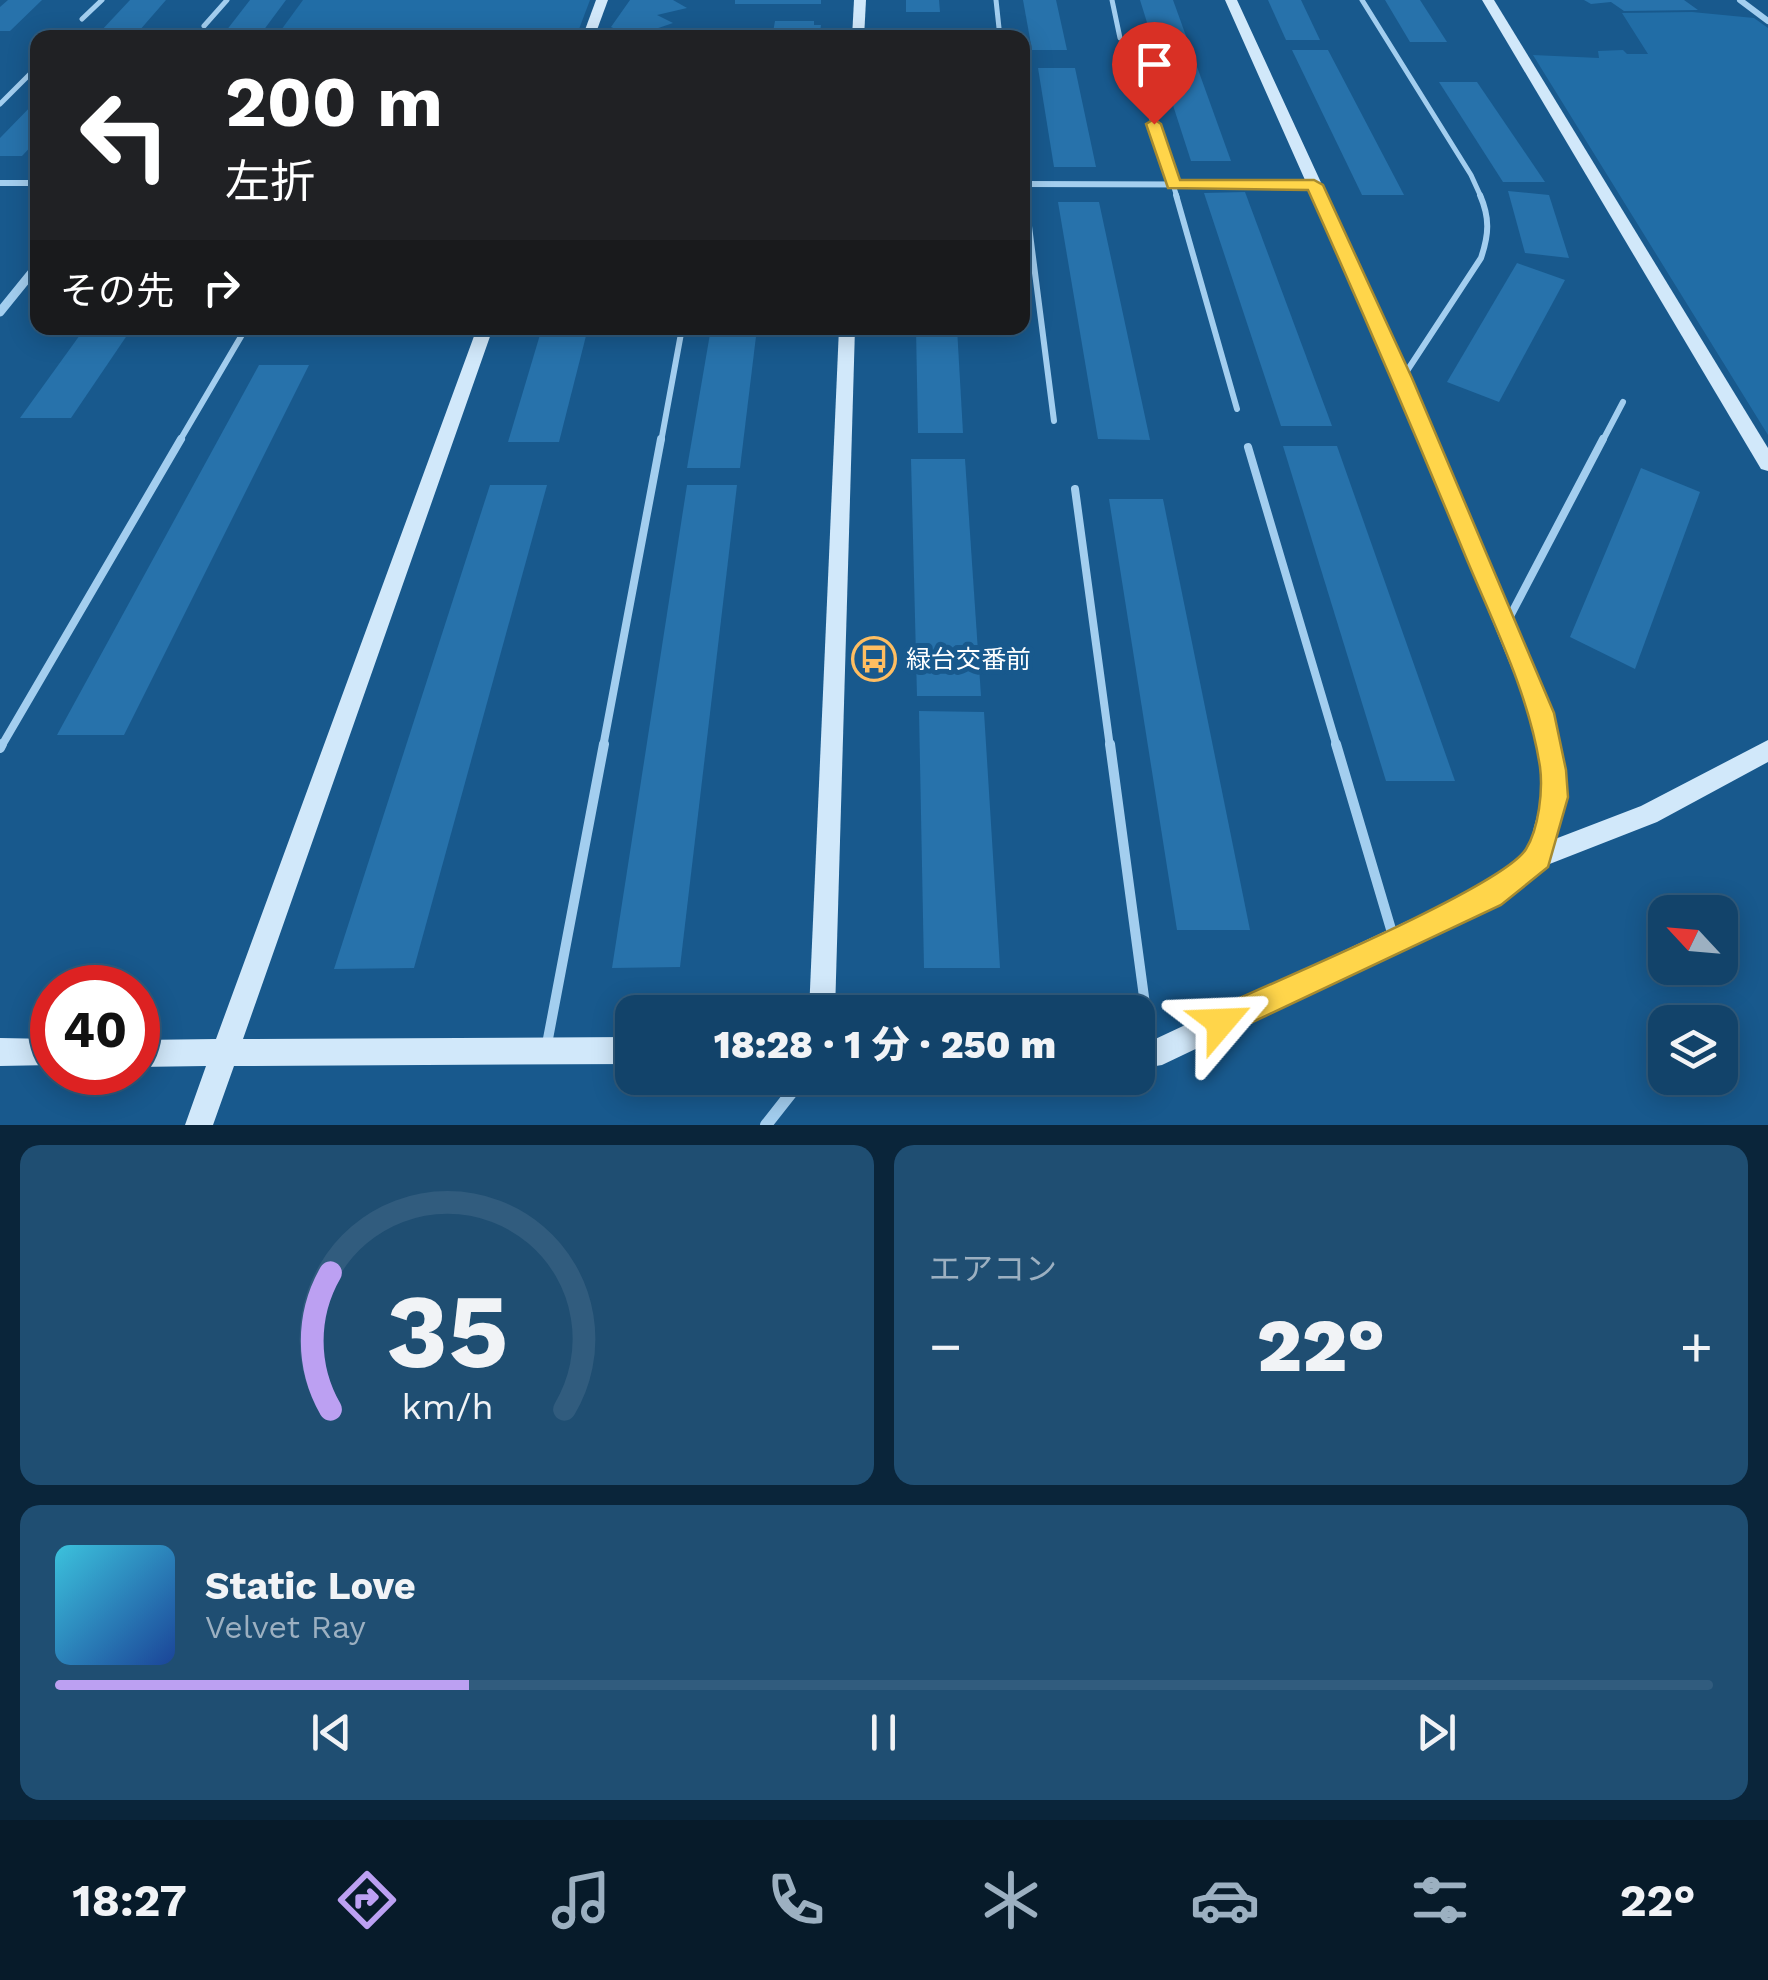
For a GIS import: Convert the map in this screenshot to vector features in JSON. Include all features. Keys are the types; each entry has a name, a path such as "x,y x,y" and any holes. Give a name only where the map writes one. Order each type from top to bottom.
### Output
{"street":[{"path":"591,30 602,0"},
{"path":"858,30 860,0"},
{"path":"1231,0 1402,378 1506,625 1550,743 1554,797 1538,858"},
{"path":"1488,0 1768,464"},
{"path":"1740,0 1768,21"},
{"path":"0,183 30,183"},
{"path":"1030,184 1314,185"},
{"path":"0,312 30,275"},
{"path":"198,1125 481,335"},
{"path":"823,995 848,335"},
{"path":"1155,1050 1490,895 1538,858 1649,814 1768,750"},
{"path":"160,1053 615,1051"},
{"path":"0,1052 30,1052"},
{"path":"766,1125 790,1095"}],"lane":[{"path":"82,19 102,0"},
{"path":"204,26 227,0"},
{"path":"996,0 1000,28"},
{"path":"1112,0 1120,38"},
{"path":"1362,0 1471,175 1486,212 1488,236 1481,258 1402,378"},
{"path":"1134,63 1174,185 1236,409"},
{"path":"0,104 30,74"},
{"path":"1030,238 1054,421"},
{"path":"0,748 242,335"},
{"path":"546,1049 681,335"},
{"path":"1506,625 1623,402"},
{"path":"1248,447 1394,940"},
{"path":"1076,489 1138,995"}],"shaded area":[{"path":"303,0 590,0 579,30 281,30"},
{"path":"1692,12 1754,18 1768,28 1768,435 1533,55 1599,58 1598,51 1623,50 1627,54 1648,54 1622,13"}],"building":[{"path":"8,0 42,0 10,31 0,31 0,7"},
{"path":"130,0 166,0 140,30 102,30"},
{"path":"250,0 286,0 264,30 227,30"},
{"path":"630,0 673,0 687,8 657,15 673,23 652,30 611,27"},
{"path":"735,0 821,0 821,4 735,4"},
{"path":"906,0 939,0 940,12 906,12"},
{"path":"1023,0 1056,0 1067,50 1032,50"},
{"path":"1140,0 1173,0 1190,47 1155,48"},
{"path":"1268,0 1301,0 1320,40 1286,40"},
{"path":"1385,0 1420,0 1447,42 1410,42"},
{"path":"1584,0 1684,0 1698,10 1624,11 1611,2 1591,4"},
{"path":"775,21 814,21 814,25 821,25 820,30 773,30"},
{"path":"1292,50 1328,50 1404,195 1362,195"},
{"path":"1196,64 1231,161 1191,161 1160,65"},
{"path":"1038,68 1075,68 1096,167 1054,167"},
{"path":"1439,82 1477,82 1545,182 1503,182"},
{"path":"30,107 30,148 22,156 0,156 0,138"},
{"path":"1508,191 1549,195 1569,258 1525,253"},
{"path":"1245,192 1332,426 1281,426 1204,193"},
{"path":"1058,202 1099,202 1150,440 1098,439"},
{"path":"1517,263 1565,280 1499,402 1447,382"},
{"path":"80,335 127,335 71,418 20,418"},
{"path":"540,335 586,335 559,442 508,442"},
{"path":"710,335 756,335 740,468 687,468"},
{"path":"916,335 957,335 963,433 918,433"},
{"path":"259,365 309,365 124,735 57,735"},
{"path":"1283,446 1337,446 1455,781 1386,781"},
{"path":"911,459 965,459 981,696 917,696"},
{"path":"1641,468 1700,492 1635,669 1570,637"},
{"path":"490,485 547,485 414,968 334,969"},
{"path":"687,485 737,485 680,967 612,968"},
{"path":"1109,499 1163,499 1250,930 1177,930"},
{"path":"919,711 984,712 1000,968 924,968"}],"place":[{"name":"緑台交番前","path":"874,659"}],"route":[{"path":"1154,124 1174,185 1314,185 1402,378 1506,625 1541,713 1553,770 1554,797 1538,858 1490,895 1221,1022"}]}
